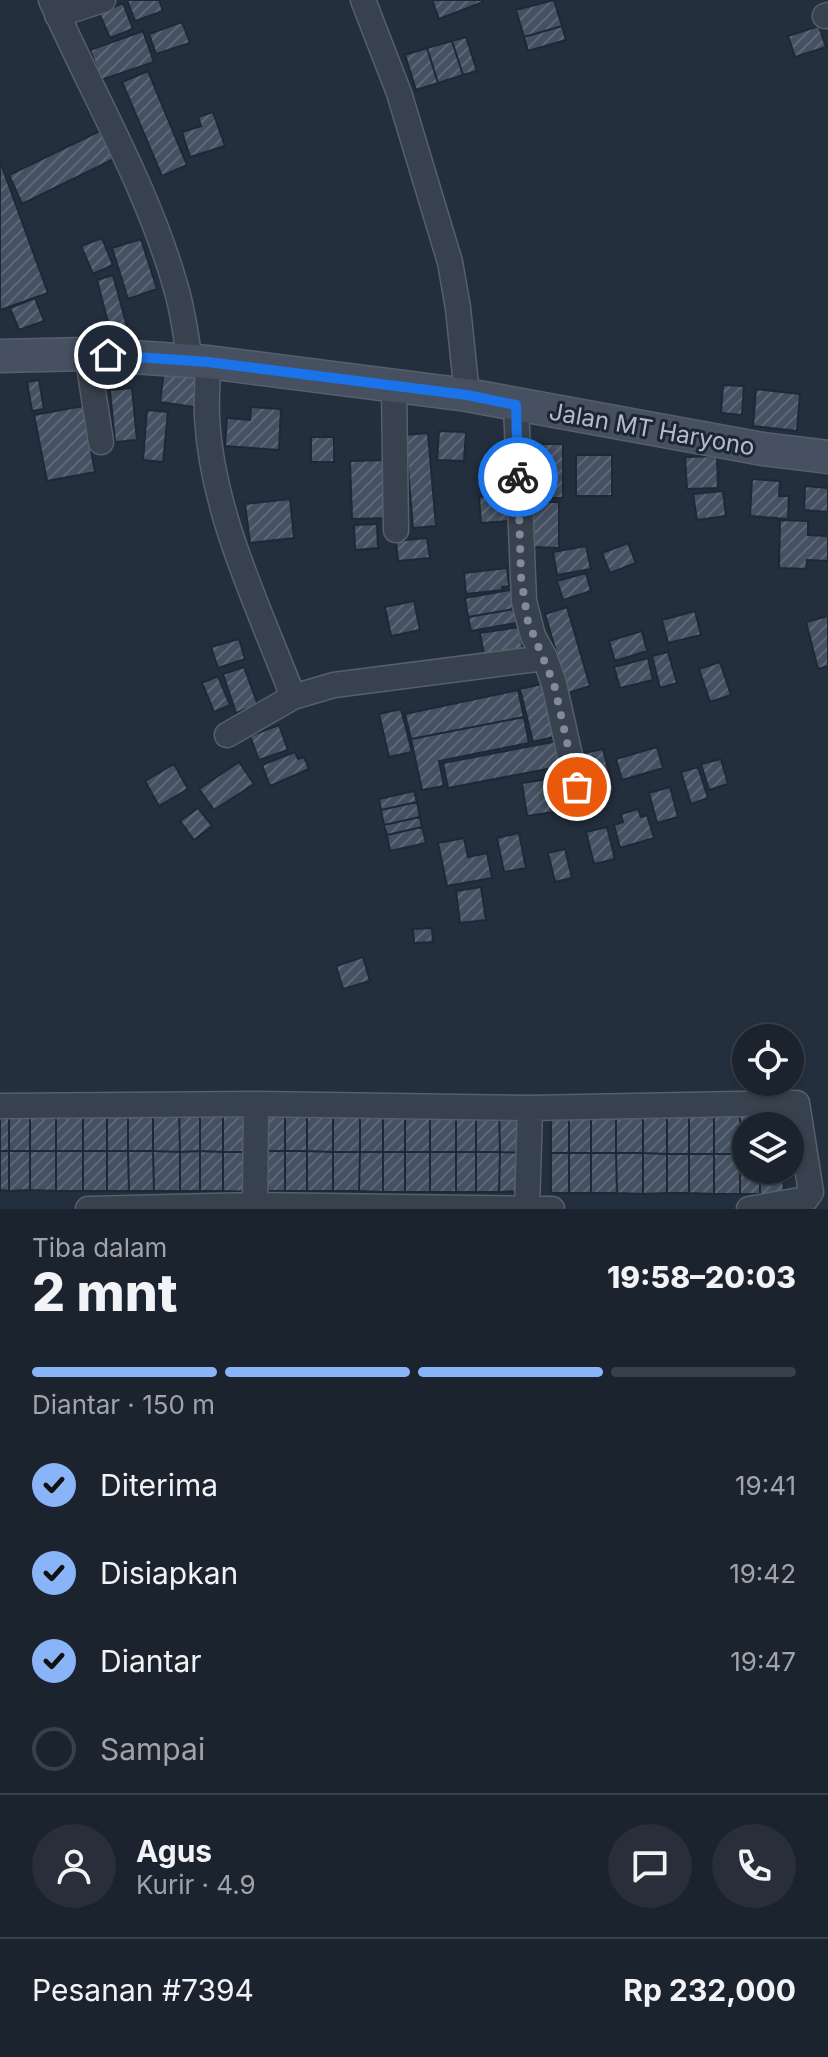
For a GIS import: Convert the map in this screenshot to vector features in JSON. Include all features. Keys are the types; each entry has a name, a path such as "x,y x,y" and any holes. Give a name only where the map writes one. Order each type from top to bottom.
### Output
{"main road":[{"name":"Jalan MT Haryono","path":"0,356 87,354 199,362 467,395 763,449 828,457"}],"street":[{"path":"103,0 54,8 131,171 165,252 199,362 220,496 233,539 293,697"},
{"path":"363,0 399,93 450,262 467,395"},
{"path":"87,354 101,442"},
{"path":"394,387 396,530"},
{"path":"516,405 521,577 528,622 545,658 562,714 577,787"},
{"path":"227,735 293,697 334,685 545,658"},
{"path":"0,1106 256,1104 530,1108 797,1103 811,1192 806,1199 749,1209"},
{"path":"255,1205 256,1104"},
{"path":"527,1209 530,1108"},
{"path":"88,1209 255,1205 552,1209"}],"building":[{"path":"127,0 159,0 163,11 135,21"},
{"path":"432,0 482,0 483,2 439,19"},
{"path":"554,0 562,26 524,37 516,10"},
{"path":"123,3 133,29 110,38 99,13"},
{"path":"182,22 190,43 156,54 149,34"},
{"path":"562,26 566,40 528,51 524,37"},
{"path":"819,26 826,47 795,57 788,36"},
{"path":"143,31 154,62 101,80 90,50"},
{"path":"466,37 477,71 463,75 452,41"},
{"path":"452,41 463,75 438,83 427,48"},
{"path":"427,48 438,83 416,90 405,55"},
{"path":"148,71 187,165 162,176 122,82"},
{"path":"213,112 225,146 190,157 182,132 201,126 198,117"},
{"path":"106,128 120,156 22,204 9,175"},
{"path":"0,161 48,293 0,310"},
{"path":"102,238 113,265 93,274 81,246"},
{"path":"141,239 157,289 128,299 112,248"},
{"path":"113,275 128,330 111,334 97,280"},
{"path":"35,298 44,321 19,330 10,308"},
{"path":"164,371 204,376 200,408 160,402"},
{"path":"39,380 44,409 32,411 27,382"},
{"path":"723,385 744,386 742,415 721,413"},
{"path":"132,388 137,440 115,442 110,390"},
{"path":"756,389 800,394 797,431 753,426"},
{"path":"83,406 95,472 47,481 34,415"},
{"path":"251,407 281,409 279,450 225,446 227,418 250,420"},
{"path":"147,410 168,412 163,462 143,460"},
{"path":"439,431 466,432 464,461 437,460"},
{"path":"428,433 436,526 413,528 405,435"},
{"path":"311,437 334,437 334,462 311,462"},
{"path":"534,444 563,444 563,498 534,498"},
{"path":"576,455 612,455 612,496 576,496"},
{"path":"717,456 718,488 687,489 685,457"},
{"path":"387,460 389,518 352,519 350,461"},
{"path":"752,479 780,481 779,496 789,496 788,519 750,516"},
{"path":"805,486 828,488 828,512 804,510"},
{"path":"723,491 726,516 697,520 693,494"},
{"path":"509,495 511,521 481,523 479,497"},
{"path":"290,499 294,538 250,543 245,504"},
{"path":"533,502 559,502 559,548 533,547"},
{"path":"780,520 808,521 808,535 828,536 828,561 807,560 806,569 779,568"},
{"path":"377,524 378,548 355,550 354,525"},
{"path":"427,538 430,558 398,561 396,541"},
{"path":"628,543 636,563 610,573 602,553"},
{"path":"586,546 591,569 557,575 553,552"},
{"path":"507,568 509,586 502,587 503,590 466,594 464,573"},
{"path":"586,573 591,591 563,600 557,581"},
{"path":"516,589 520,608 468,617 465,598"},
{"path":"414,601 420,630 391,636 385,607"},
{"path":"567,607 590,686 568,693 545,614"},
{"path":"520,608 522,622 471,631 468,617"},
{"path":"695,611 701,635 668,643 662,620"},
{"path":"828,616 828,666 818,669 806,622"},
{"path":"519,627 523,650 484,655 480,633"},
{"path":"642,631 647,651 615,661 609,641"},
{"path":"239,639 245,659 218,668 211,647"},
{"path":"668,652 677,683 660,688 652,656"},
{"path":"648,658 653,680 620,688 614,667"},
{"path":"720,662 731,695 710,702 699,669"},
{"path":"244,667 258,705 236,713 223,674"},
{"path":"218,676 230,705 214,712 202,683"},
{"path":"546,683 558,736 533,742 520,689"},
{"path":"518,690 524,717 411,739 405,714"},
{"path":"401,709 412,752 389,757 379,714"},
{"path":"524,717 529,743 439,761 444,786 422,790 411,739"},
{"path":"279,725 288,750 259,760 250,736"},
{"path":"558,741 563,766 448,788 443,763"},
{"path":"657,747 663,768 622,780 616,759"},
{"path":"603,749 614,791 586,798 575,755"},
{"path":"295,752 298,759 304,757 309,769 270,786 262,765"},
{"path":"721,759 728,784 709,790 701,764"},
{"path":"239,762 254,784 214,810 199,789"},
{"path":"174,764 188,789 159,806 145,781"},
{"path":"698,767 708,798 691,804 681,772"},
{"path":"556,778 561,811 527,816 522,783"},
{"path":"670,787 678,817 657,823 649,793"},
{"path":"414,791 417,802 381,810 379,799"},
{"path":"417,802 420,817 384,825 381,810"},
{"path":"198,808 212,826 194,840 180,821"},
{"path":"638,809 641,817 647,815 654,838 620,848 614,825 623,822 621,814"},
{"path":"420,817 422,827 387,835 384,825"},
{"path":"422,827 426,843 390,851 387,835"},
{"path":"607,827 615,859 594,864 586,832"},
{"path":"519,833 526,868 504,872 497,838"},
{"path":"464,838 468,857 487,853 492,878 447,886 438,843"},
{"path":"565,849 572,878 555,882 548,853"},
{"path":"481,887 486,920 460,923 456,891"},
{"path":"432,928 433,942 414,943 413,929"},
{"path":"363,957 370,981 343,989 336,966"},
{"path":"0,1107 9,1107 9,1151 0,1151"},
{"path":"9,1107 30,1107 30,1151 9,1151"},
{"path":"30,1107 56,1108 56,1151 30,1151"},
{"path":"56,1108 83,1108 83,1151 56,1151"},
{"path":"83,1108 107,1108 107,1151 83,1151"},
{"path":"107,1108 128,1108 128,1151 107,1151"},
{"path":"128,1108 153,1108 153,1151 128,1151"},
{"path":"153,1108 179,1108 180,1152 153,1151"},
{"path":"179,1108 200,1108 200,1151 180,1152"},
{"path":"200,1108 223,1108 223,1152 200,1151"},
{"path":"223,1108 253,1108 254,1152 223,1152"},
{"path":"267,1108 285,1108 285,1151 267,1151"},
{"path":"285,1108 307,1108 307,1151 285,1151"},
{"path":"307,1108 333,1108 333,1152 307,1151"},
{"path":"333,1108 360,1108 360,1152 333,1152"},
{"path":"360,1108 383,1108 383,1152 360,1152"},
{"path":"383,1108 405,1108 405,1152 383,1152"},
{"path":"405,1108 430,1109 430,1152 405,1152"},
{"path":"430,1109 456,1109 456,1152 430,1152"},
{"path":"456,1109 476,1109 476,1152 456,1152"},
{"path":"476,1109 499,1109 500,1152 476,1152"},
{"path":"499,1109 522,1113 523,1153 500,1152"},
{"path":"551,1110 569,1110 569,1153 551,1153"},
{"path":"569,1110 591,1110 591,1153 569,1153"},
{"path":"591,1110 616,1110 616,1153 591,1153"},
{"path":"616,1110 643,1110 643,1153 616,1153"},
{"path":"643,1110 667,1110 667,1154 643,1153"},
{"path":"667,1110 689,1111 689,1154 667,1154"},
{"path":"689,1111 714,1111 714,1154 689,1154"},
{"path":"714,1111 740,1111 732,1112 732,1154 714,1154"},
{"path":"0,1151 9,1151 9,1191 0,1190"},
{"path":"9,1151 30,1151 30,1190 9,1191"},
{"path":"30,1151 56,1151 56,1191 30,1190"},
{"path":"56,1151 83,1151 83,1191 56,1191"},
{"path":"83,1151 107,1151 107,1191 83,1191"},
{"path":"107,1151 128,1151 129,1191 107,1191"},
{"path":"128,1151 153,1151 154,1191 129,1191"},
{"path":"153,1151 180,1152 180,1191 154,1191"},
{"path":"200,1151 223,1152 223,1191 200,1191"},
{"path":"200,1151 200,1191 180,1191 180,1152"},
{"path":"267,1151 285,1151 285,1191 267,1191"},
{"path":"285,1151 307,1151 307,1191 285,1191"},
{"path":"307,1151 333,1152 333,1191 307,1191"},
{"path":"223,1152 254,1152 253,1192 223,1191"},
{"path":"333,1152 360,1152 359,1191 333,1191"},
{"path":"360,1152 383,1152 383,1192 359,1191"},
{"path":"383,1152 405,1152 405,1192 383,1192"},
{"path":"405,1152 430,1152 430,1192 405,1192"},
{"path":"430,1152 456,1152 456,1192 430,1192"},
{"path":"456,1152 476,1152 476,1192 456,1192"},
{"path":"476,1152 500,1152 499,1192 476,1192"},
{"path":"500,1152 523,1153 523,1191 499,1192"},
{"path":"551,1153 569,1153 569,1193 551,1193"},
{"path":"569,1153 591,1153 591,1193 569,1193"},
{"path":"591,1153 616,1153 617,1193 591,1193"},
{"path":"616,1153 643,1153 643,1194 617,1193"},
{"path":"643,1153 667,1154 667,1193 643,1194"},
{"path":"667,1154 689,1154 689,1193 667,1193"},
{"path":"689,1154 714,1154 714,1194 689,1193"},
{"path":"714,1154 732,1154 732,1184 740,1184 740,1194 714,1194"},
{"path":"740,1184 760,1184 760,1194 740,1194"},
{"path":"760,1184 784,1184 784,1194 760,1194"}],"way so far":[{"path":"518,477 524,601 533,636 554,684 577,787"}],"route":[{"path":"108,355 208,362 467,395 516,405 518,477"}]}
